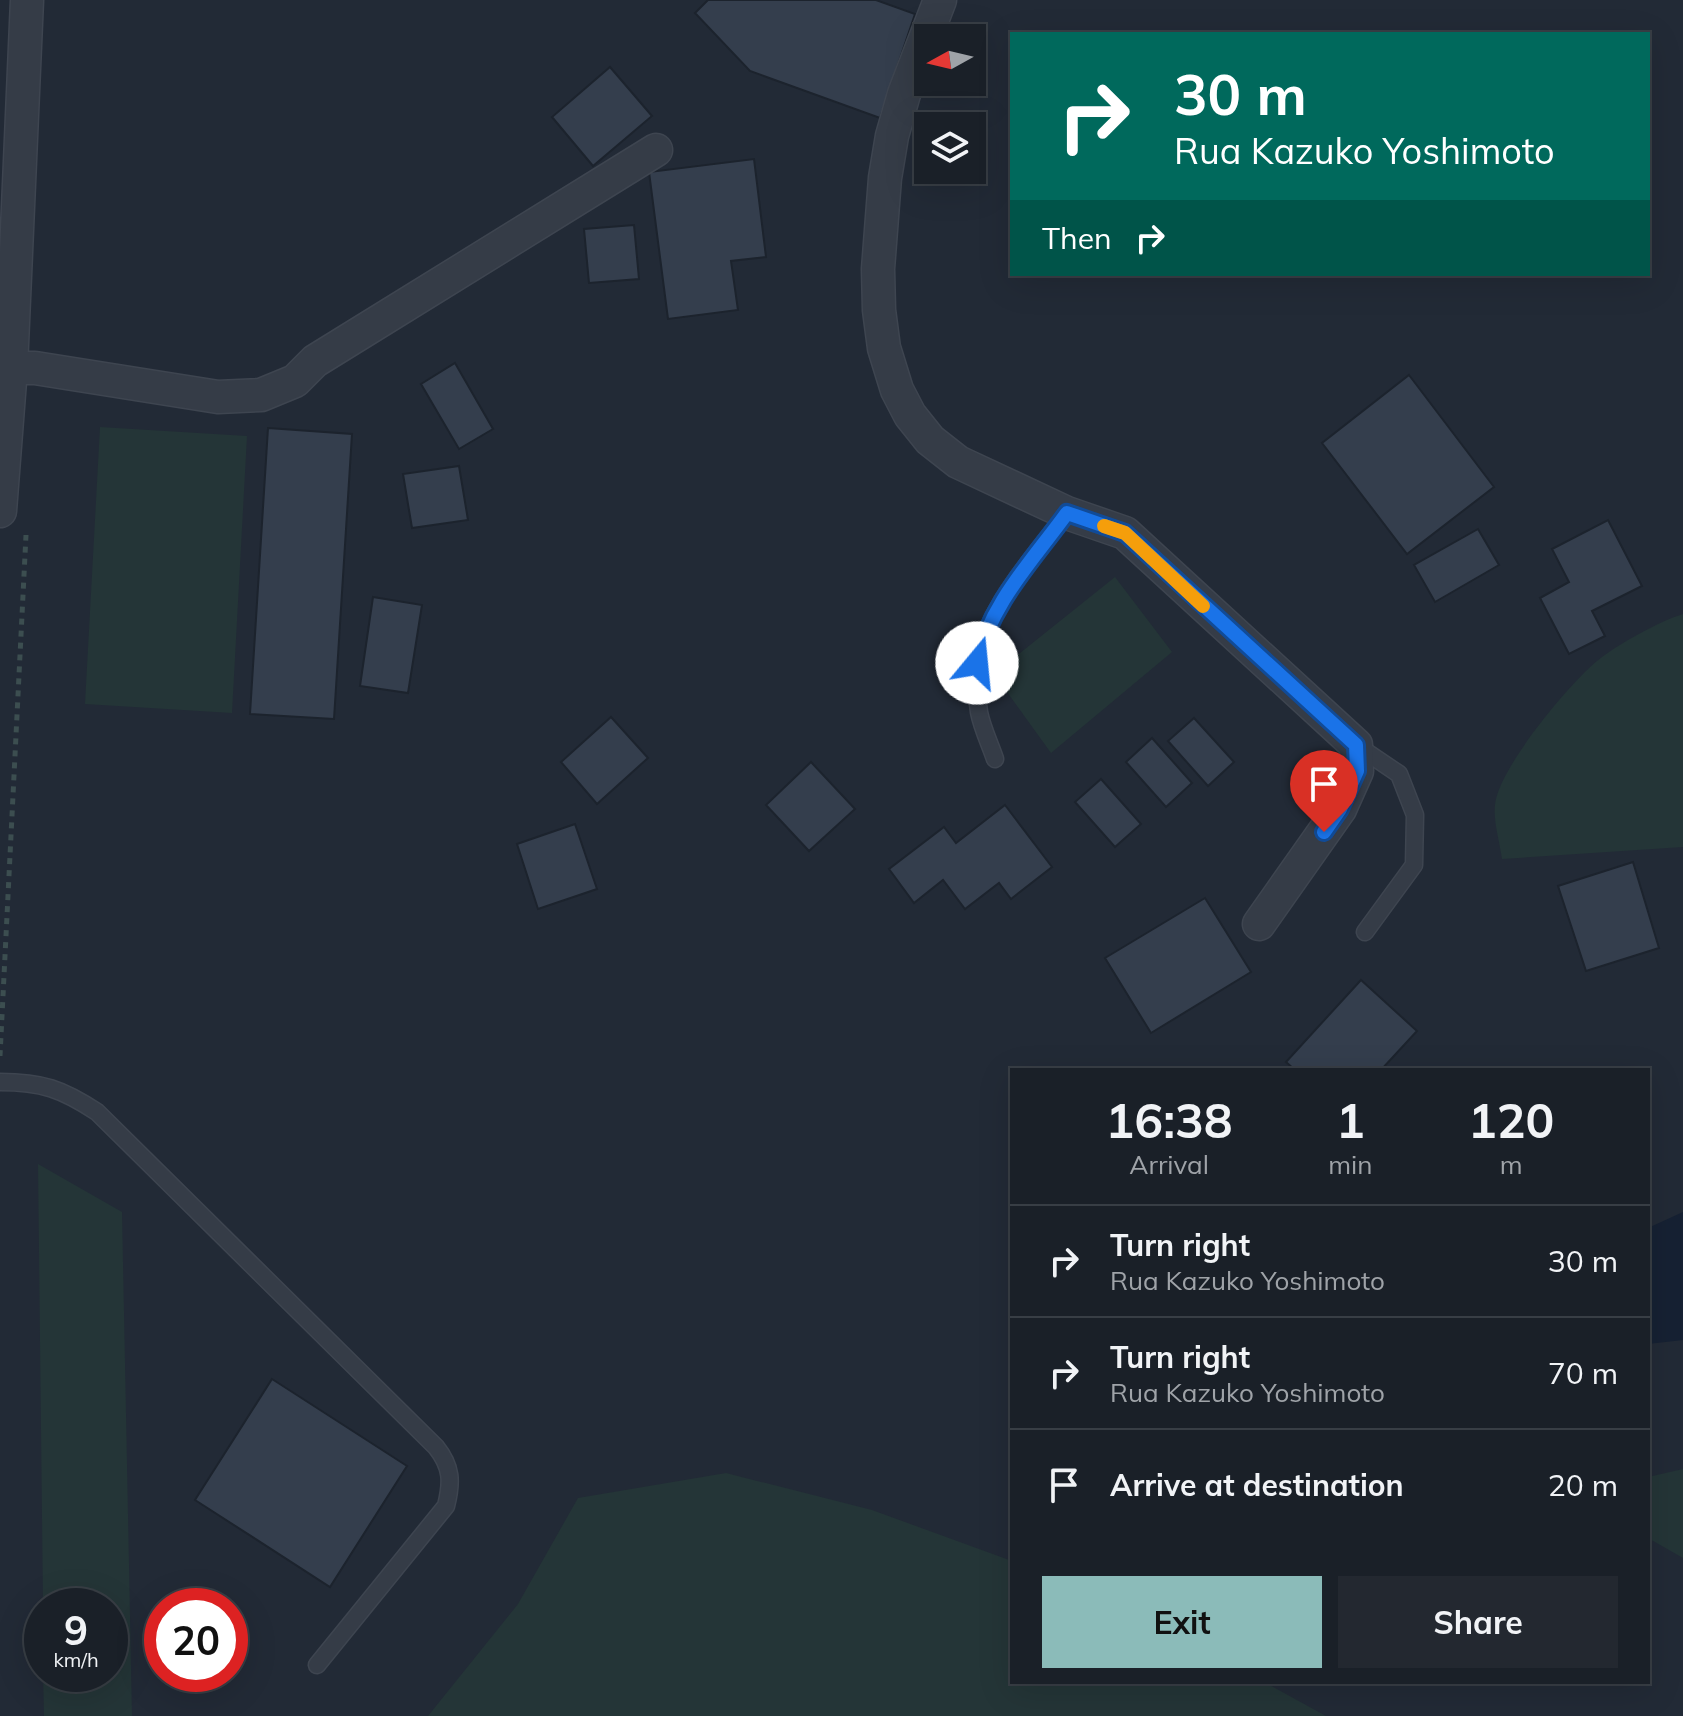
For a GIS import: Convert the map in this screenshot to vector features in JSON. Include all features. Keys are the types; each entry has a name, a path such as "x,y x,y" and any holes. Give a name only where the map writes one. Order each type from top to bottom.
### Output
{"street":[{"path":"0,511 11,368 27,0"},
{"path":"940,0 904,94 892,136 885,178 878,269 879,310 884,348 897,390 910,415 930,440 958,462 1067,513 1125,533 1354,744 1357,771 1340,809 1259,924"},
{"path":"11,368 35,368 218,397 261,395 295,381 315,361 656,150"}],"lane":[{"path":"995,759 980,715 976,686 982,641 994,614 1067,513"},
{"path":"1354,744 1399,774 1415,815 1414,865 1365,932"},
{"path":"0,1082 30,1082 53,1087 97,1112 446,1459 451,1473 446,1506 317,1665"}],"path":[{"path":"0,1065 16,715"}],"shaded area":[{"path":"100,427 247,436 232,713 85,704"},
{"path":"1115,577 1172,652 1051,753 994,674"},
{"path":"1683,614 1683,847 1502,859 1495,811 1499,789 1537,728 1597,661 1638,634"},
{"path":"38,1164 122,1212 132,1716 44,1716 43,1692 128,1692 128,1588 43,1588"},
{"path":"1683,1469 1683,1558 1650,1539 1650,1477"},
{"path":"726,1473 872,1510 1010,1560 1010,1684 1268,1684 1326,1716 428,1716 518,1604 578,1498"}],"water":[{"path":"1683,1212 1683,1340 1650,1344 1650,1227"}],"building":[{"path":"708,0 876,0 915,14 880,118 750,71 695,13"},
{"path":"610,67 652,116 593,166 552,117"},
{"path":"754,159 766,257 731,261 738,310 668,319 649,172"},
{"path":"634,225 639,279 589,283 584,229"},
{"path":"455,363 493,429 459,449 421,384"},
{"path":"1409,375 1494,487 1407,554 1322,443"},
{"path":"268,428 352,434 334,719 250,714"},
{"path":"459,466 468,520 412,528 403,474"},
{"path":"1608,520 1642,586 1592,611 1605,636 1569,654 1540,598 1569,582 1552,549"},
{"path":"1478,529 1499,565 1435,602 1414,565"},
{"path":"373,597 422,605 408,693 360,686"},
{"path":"611,717 648,758 597,804 561,762"},
{"path":"1194,718 1234,762 1208,786 1168,741"},
{"path":"1152,738 1192,783 1166,807 1126,762"},
{"path":"811,762 855,809 809,851 766,805"},
{"path":"1101,779 1141,824 1115,847 1075,802"},
{"path":"1005,805 1052,867 1011,899 999,883 965,909 943,880 914,903 889,869 944,827 956,843"},
{"path":"575,824 597,889 538,909 517,844"},
{"path":"1633,862 1659,948 1586,971 1558,886"},
{"path":"1205,898 1251,972 1151,1033 1105,958"},
{"path":"1361,980 1417,1031 1383,1068 1293,1068 1286,1062"},
{"path":"272,1379 407,1466 330,1587 195,1500"}],"slow traffic":[{"path":"1104,526 1125,533 1203,606"}],"route":[{"path":"977,663 982,641 994,614 1067,513 1125,533 1356,745 1357,771 1340,809 1324,832"}]}
